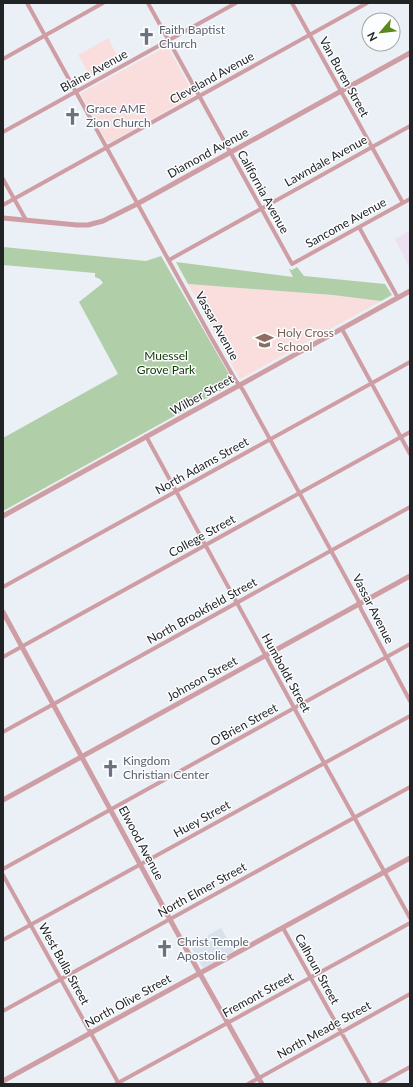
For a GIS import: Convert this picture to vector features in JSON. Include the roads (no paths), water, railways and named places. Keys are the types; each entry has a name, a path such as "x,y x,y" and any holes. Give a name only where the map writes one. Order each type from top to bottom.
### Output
{"street":[{"name":"Vassar Avenue","path":"27,3 229,369 240,385 270,439 410,701"},
{"path":"3,59 103,3"},
{"name":"California Avenue","path":"148,3 292,264"},
{"name":"Blaine Avenue","path":"3,132 236,3"},
{"name":"Van Buren Street","path":"292,3 403,203"},
{"name":"Cleveland Avenue","path":"3,205 367,3"},
{"name":"Diamond Avenue","path":"3,218 88,225 103,221 138,204 410,53"},
{"name":"Lawndale Avenue","path":"169,260 410,126"},
{"path":"3,179 26,220"},
{"name":"Sancome Avenue","path":"292,264 410,199"},
{"path":"359,227 398,298"},
{"name":"Wilber Street","path":"3,516 410,292"},
{"path":"342,329 410,454"},
{"name":"North Adams Street","path":"3,587 410,362"},
{"name":"College Street","path":"3,657 410,432"},
{"name":"Humboldt Street","path":"146,436 265,656 410,918"},
{"name":"North Brookfield Street","path":"3,732 410,508"},
{"name":"Johnson Street","path":"3,800 410,576"},
{"name":"Elwood Avenue","path":"3,612 262,1084"},
{"name":"O'Brien Street","path":"3,869 410,644"},
{"name":"Huey Street","path":"3,940 410,716"},
{"name":"North Elmer Street","path":"3,1011 410,787"},
{"name":"North Olive Street","path":"3,1082 410,858"},
{"name":"West Bulla Street","path":"3,875 118,1084"},
{"name":"Fremont Street","path":"118,1084 410,923"},
{"name":"Calhoun Street","path":"283,928 370,1084"},
{"name":"North Meade Street","path":"248,1084 410,994"},
{"path":"379,1084 410,1067"}],"place":[{"name":"Faith Baptist Church","path":"146,37"},
{"name":"Grace AME Zion Church","path":"73,116"},
{"name":"Holy Cross School","path":"264,340"},
{"name":"Kingdom Christian Center","path":"110,768"},
{"name":"Christ Temple Apostolic","path":"164,949"}],"park label":[{"name":"Muessel Grove Park","path":"166,363"}]}
